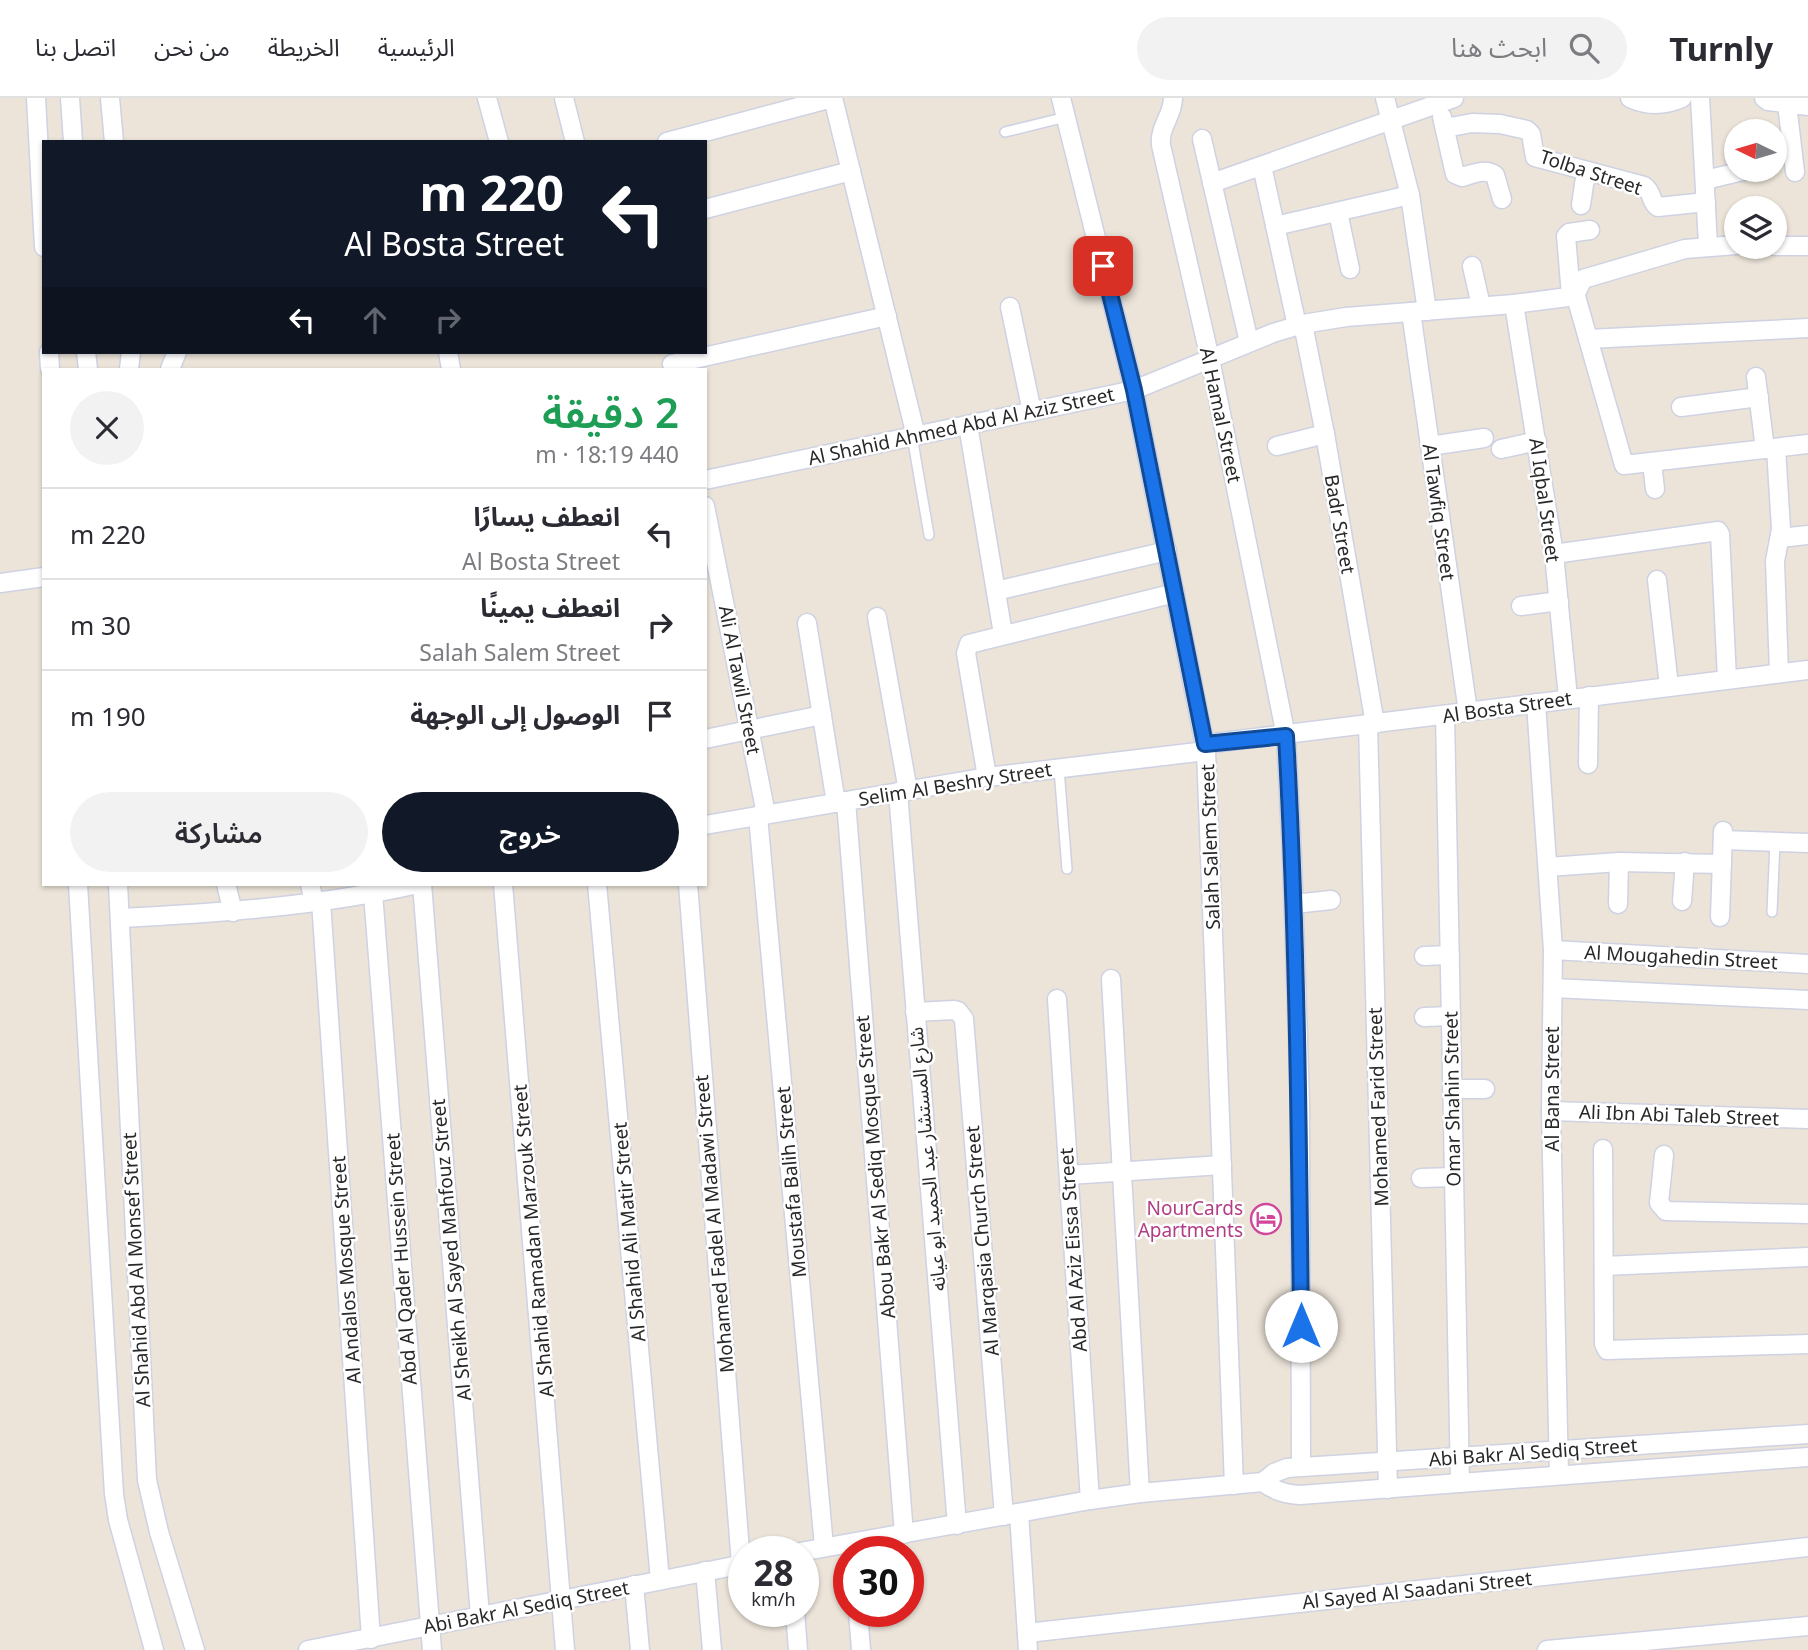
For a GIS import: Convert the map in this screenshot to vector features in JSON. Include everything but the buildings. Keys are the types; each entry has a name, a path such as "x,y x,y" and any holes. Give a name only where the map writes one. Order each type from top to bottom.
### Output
{"street":[{"path":"36,98 42,210"},
{"path":"70,98 73,140"},
{"path":"110,98 114,140"},
{"path":"487,98 498,140"},
{"path":"564,98 574,140"},
{"path":"675,140 833,98 914,436"},
{"name":"Salah Salem Street","path":"1061,98 1134,390 1206,748 1234,1485"},
{"name":"Al Hamal Street","path":"1173,98 1170,116 1161,130 1161,145 1210,359 1286,736 1300,1102 1301,1466"},
{"name":"Al Tawfiq Street","path":"1385,98 1410,195 1430,446 1468,712"},
{"path":"1630,98 1650,104 1664,104 1682,98"},
{"path":"1700,98 1708,246"},
{"path":"1764,98 1768,101 1808,106"},
{"path":"1213,183 1447,101 1445,128 1455,174 1462,177 1484,171 1492,172 1502,199"},
{"path":"1787,104 1795,173"},
{"name":"Tolba Street","path":"1445,128 1472,123 1500,124 1527,130 1531,134 1535,157 1644,186 1658,206 1706,202"},
{"path":"1202,139 1250,342"},
{"name":"Badr Street","path":"1262,166 1325,434 1371,724"},
{"path":"707,208 851,171"},
{"path":"1581,205 1586,171"},
{"path":"1705,180 1724,176"},
{"path":"1275,226 1410,195"},
{"path":"1338,212 1350,269"},
{"path":"1590,230 1569,233 1566,236 1573,294 1622,463 1626,466 1808,444"},
{"name":"Al Shahid Ahmed Abd Al Aziz Street","path":"707,480 1134,390 1250,342 1300,325 1346,317 1514,304 1573,294 1583,279 1685,249 1724,245"},
{"path":"1787,246 1808,246"},
{"path":"1472,266 1481,306"},
{"name":"Al Iqbal Street","path":"1514,304 1554,554 1567,698"},
{"path":"1010,307 1032,412"},
{"path":"671,362 887,316"},
{"path":"1588,339 1808,328"},
{"path":"1756,377 1771,449 1780,538 1775,561 1779,673"},
{"path":"1681,407 1759,397"},
{"path":"968,425 1003,634"},
{"path":"1277,446 1325,434"},
{"path":"1430,446 1484,438"},
{"path":"1501,449 1536,441"},
{"path":"1653,463 1656,489"},
{"name":"Ali Al Tawil Street","path":"707,516 750,730 762,815"},
{"path":"1554,554 1718,531 1727,678"},
{"path":"1780,538 1808,535"},
{"path":"996,591 1167,551"},
{"path":"0,583 42,577"},
{"path":"1657,580 1669,686"},
{"path":"987,777 966,653 971,642 1175,593"},
{"path":"1521,606 1559,601"},
{"name":"شارع المستشار عبد الحميد ابو عيانه","path":"877,617 903,791 915,1012 957,1525"},
{"name":"Abou Bakr Al Sediq Mosque Street","path":"807,623 822,715 841,802 904,1534"},
{"name":"Al Bosta Street","path":"1206,748 1567,698 1808,670"},
{"path":"1588,764 1589,696"},
{"name":"Al Bana Street","path":"1535,703 1553,950 1551,1111 1559,1475"},
{"path":"707,739 822,715"},
{"name":"Omar Shahin Street","path":"1445,715 1460,1483"},
{"name":"Mohamed Farid Street","path":"1371,724 1388,1489"},
{"name":"Selim Al Beshry Street","path":"707,825 987,777 1206,748"},
{"name":"Moustafa Balih Street","path":"762,815 824,1548"},
{"path":"1720,918 1723,835 1808,843"},
{"path":"1618,904 1619,862"},
{"path":"1548,867 1619,862 1722,864"},
{"path":"1682,901 1685,862"},
{"name":"Al Shahid Abd Al Monsef Street","path":"78,886 114,1494 118,1520 154,1650"},
{"name":"Al Shahid Abd Al Monsef Street","path":"118,886 147,1480 159,1532 195,1650"},
{"path":"226,886 233,912"},
{"name":"Al Andalos Mosque Street","path":"311,886 317,901 371,1639"},
{"path":"120,918 233,912 373,893 396,886"},
{"name":"Al Sheikh Al Sayed Mahfouz Street","path":"420,886 480,1616"},
{"name":"Al Shahid Ramadan Marzouk Street","path":"503,886 565,1650"},
{"name":"Al Shahid Ali Matir Street","path":"597,886 660,1580"},
{"name":"Mohamed Fadel Al Madawi Street","path":"688,886 741,1536"},
{"name":"Abd Al Qader Hussein Street","path":"373,893 432,1650"},
{"path":"1294,904 1331,900"},
{"name":"Al Mougahedin Street","path":"1553,950 1808,964"},
{"path":"1424,956 1450,955"},
{"path":"1111,979 1140,1493"},
{"path":"1553,988 1808,1000"},
{"name":"Abd Al Aziz Eissa Street","path":"1057,999 1090,1500"},
{"name":"Al Marqasia Church Street","path":"915,1012 954,1010 964,1019 1012,1515 1027,1642"},
{"path":"1424,1017 1451,1016"},
{"path":"1452,1089 1485,1088"},
{"name":"Ali Ibn Abi Taleb Street","path":"1551,1111 1808,1119"},
{"path":"1603,1149 1604,1344 1607,1350 1808,1344"},
{"path":"1664,1154 1659,1203 1666,1211 1808,1214"},
{"path":"1069,1175 1222,1165"},
{"path":"1422,1178 1454,1177"},
{"path":"1604,1266 1808,1257"},
{"name":"Abi Bakr Al Sediq Street","path":"896,1536 1090,1500 1263,1482 1274,1473 1301,1466 1808,1434"},
{"name":"Abi Bakr Al Sediq Street","path":"1263,1482 1286,1494 1388,1489 1808,1457"},
{"name":"Al Sayed Al Saadani Street","path":"1027,1642 1808,1547"},
{"name":"Abi Bakr Al Sediq Street","path":"819,1549 833,1548"},
{"name":"Abi Bakr Al Sediq Street","path":"308,1650 728,1567"},
{"path":"705,1571 712,1650"},
{"path":"634,1586 640,1650"},
{"path":"1547,1650 1808,1626"},
{"path":"796,1627 798,1650"},
{"path":"859,1627 861,1650"}],"lane":[{"path":"1005,132 1066,117"},
{"path":"914,436 929,536"},
{"path":"1059,769 1067,869"},
{"path":"1772,912 1775,842"}],"place":[{"name":"NourCards Apartments","path":"1266,1219"}],"route":[{"path":"1103,266 1134,390 1205,744 1286,736 1300,1102 1301,1326"}]}
